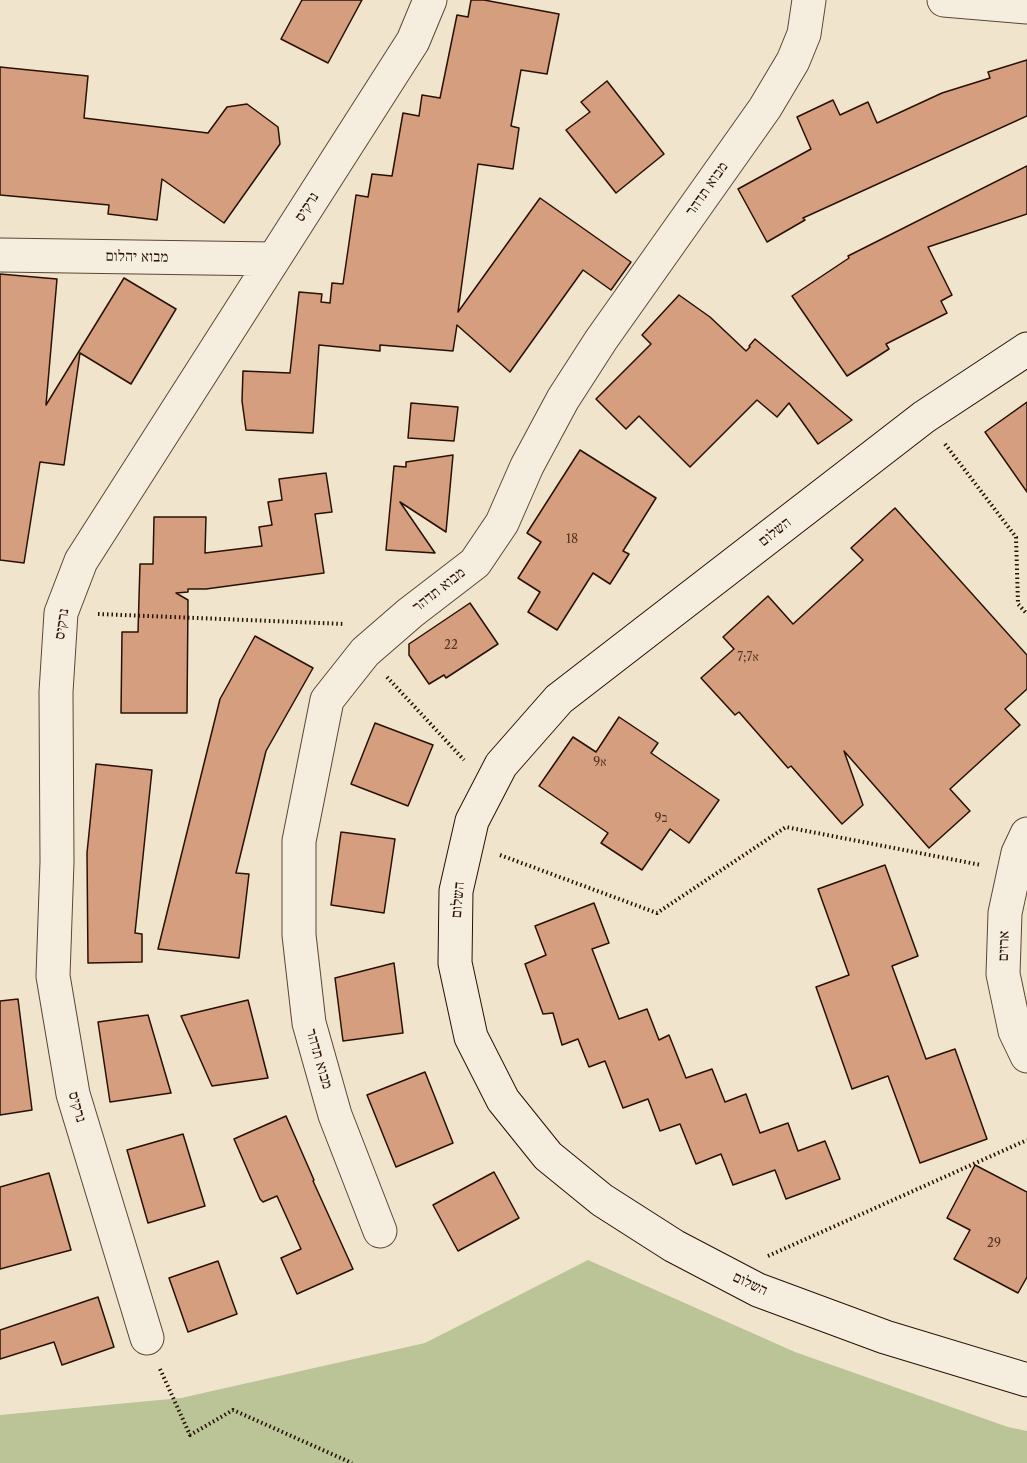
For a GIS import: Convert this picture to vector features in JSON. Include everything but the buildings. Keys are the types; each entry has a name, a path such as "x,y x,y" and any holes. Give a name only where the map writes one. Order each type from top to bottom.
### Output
{"street":[{"name":"נרקיס","path":"147,1338 73,1094 53,976 57,862 56,692 61,613 81,561 413,41 430,0"},
{"name":"מבוא תדהר","path":"380,1231 335,1115 309,1023 299,934 299,841 327,700 364,652 475,562 502,523 527,466 563,399 601,340 765,108 793,61 804,34 809,0"},
{"path":"944,0 1027,8"},
{"name":"מבוא יהלום","path":"0,255 273,259"},
{"name":"השלום","path":"1027,349 924,417 559,699 501,765 472,821 456,891 455,963 471,1037 502,1100 548,1156 602,1200 674,1246 758,1290 885,1337 1027,1380"},
{"name":"ארזים","path":"1027,834 1018,853 1005,913 1003,974 1014,1032 1027,1056"}],"path":[{"path":"924,417 1017,537 1018,604 1027,614"},
{"path":"61,613 396,625"},
{"path":"364,652 489,788"},
{"path":"467,843 657,913 786,828 1014,871"},
{"path":"728,1274 1027,1140"},
{"path":"147,1338 190,1435 233,1410 352,1463"}],"green space":[{"path":"588,1260 795,1352 1008,1427 1027,1431 1027,1463 0,1463 0,1415 181,1398 425,1343"}]}
